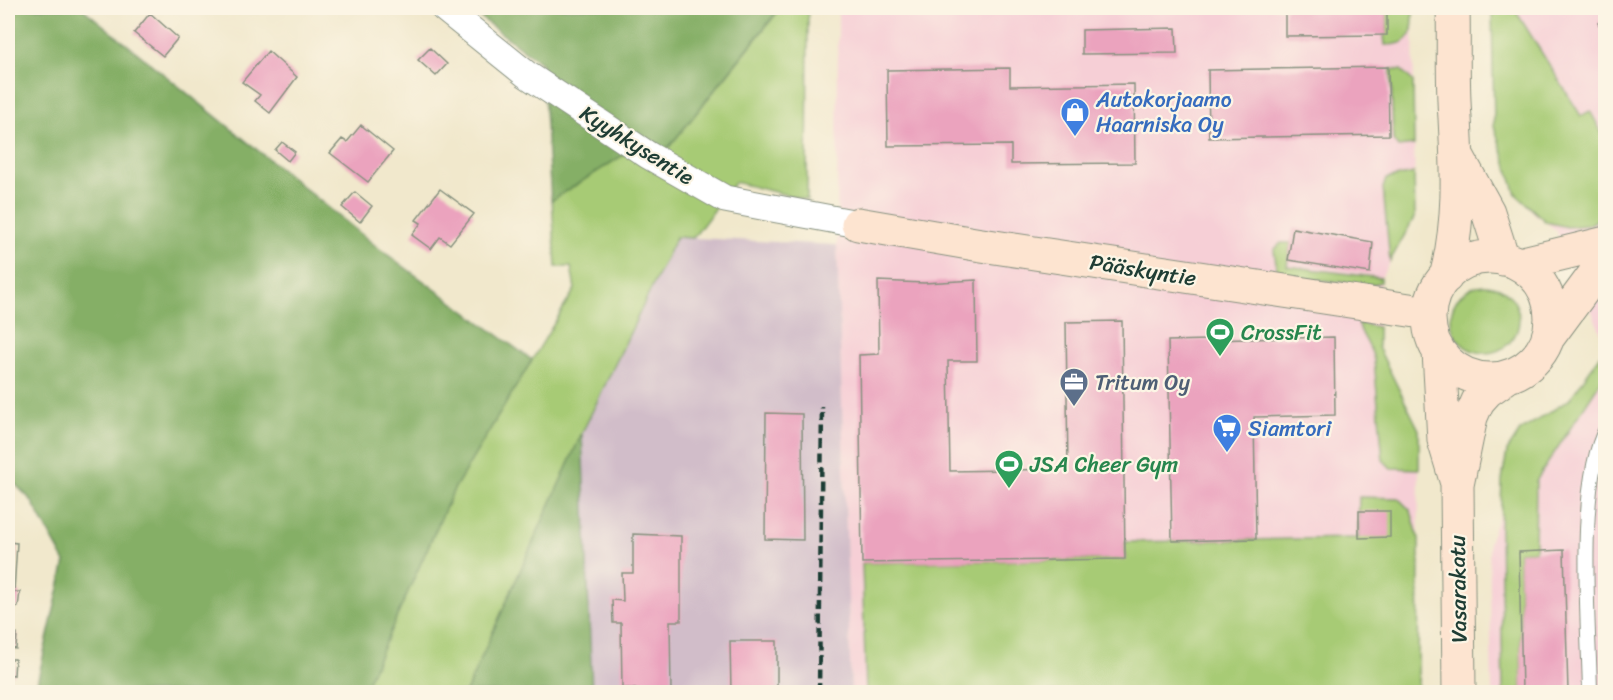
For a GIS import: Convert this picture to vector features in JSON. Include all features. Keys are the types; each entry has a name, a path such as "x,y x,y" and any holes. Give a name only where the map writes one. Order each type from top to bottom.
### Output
{"street":[{"name":"Kyyhkysentie","path":"444,8 526,74 648,155 725,199 858,224"},
{"path":"1446,277 1455,243 1459,159 1454,116 1453,8"},
{"path":"1459,159 1488,212 1511,262 1535,278 1547,295 1551,309 1549,336"},
{"name":"Pääskyntie","path":"858,224 996,248 1429,313"},
{"path":"1605,243 1511,262 1472,260 1458,266 1446,277 1435,294 1429,313 1431,333 1439,352 1462,372 1476,378 1508,377 1533,362 1549,336 1605,260"},
{"name":"Vasarakatu","path":"1439,352 1444,440 1457,485"},
{"name":"Vasarakatu","path":"1459,693 1457,485 1471,417 1478,401 1487,391 1508,377"}],"lane":[{"path":"1590,693 1589,505 1595,459 1605,429"}],"shaded area":[{"path":"838,8 1413,8 1415,216 1381,278 1377,347 1419,430 1418,692 851,692 837,245"},
{"path":"1492,8 1605,8 1605,342 1556,230 1535,214 1516,194 1494,126"},
{"path":"676,237 837,245 851,692 592,692 582,433"},
{"path":"1605,349 1605,692 1492,692 1489,542 1515,474"}],"green space":[{"path":"8,8 82,8 377,247 532,360 454,489 363,692 35,692 65,562 31,500 8,477"},
{"path":"468,8 780,8 669,147 628,152 551,201 542,64"},
{"path":"781,8 808,8 807,200 735,182 693,238 676,237 582,433 466,692 363,692 454,489 575,289 571,267 556,267 552,199 628,151 669,147"},
{"path":"1387,8 1413,8 1412,30 1407,40 1402,43 1385,45"},
{"path":"1492,8 1514,8 1581,116 1590,111 1605,138 1605,215 1589,225 1567,227 1546,222 1516,194 1494,126"},
{"path":"1391,69 1401,70 1413,81 1414,145 1398,147 1393,140"},
{"path":"1414,173 1415,216 1390,261 1383,188 1386,179"},
{"path":"1281,243 1291,243 1287,266 1381,278 1381,282 1370,285 1278,276 1274,250"},
{"path":"1485,285 1498,288 1509,295 1516,306 1519,319 1516,332 1509,343 1498,350 1485,353 1472,350 1461,343 1454,332 1451,319 1454,306 1461,295 1472,288"},
{"path":"1358,323 1378,327 1378,347 1419,430 1419,469 1391,468 1383,460 1374,360"},
{"path":"1605,349 1605,375 1536,481 1535,551 1519,552 1522,692 1503,692 1500,530 1502,480 1507,451 1520,431 1569,400"},
{"path":"582,433 592,692 466,692"},
{"path":"1359,497 1398,498 1411,511 1419,539 1418,692 866,692 862,563 1125,559 1125,542 1358,538"}],"building":[{"path":"1285,8 1387,8 1387,35 1285,36"},
{"path":"150,13 178,38 163,56 134,33"},
{"path":"1606,18 1606,36 1598,23"},
{"path":"1176,28 1177,53 1082,54 1082,30"},
{"path":"430,48 447,64 436,76 418,60"},
{"path":"268,51 297,77 270,113 255,101 260,95 242,82"},
{"path":"1388,67 1389,135 1209,138 1208,70"},
{"path":"1010,68 1010,86 1134,84 1135,163 1011,164 1011,145 888,146 887,70"},
{"path":"361,125 393,151 368,182 330,153 342,139 347,142"},
{"path":"282,142 295,152 288,161 275,150"},
{"path":"440,189 474,214 450,244 440,237 431,249 412,235 421,223 416,220"},
{"path":"355,192 372,206 360,222 342,207"},
{"path":"1293,228 1373,242 1370,273 1288,260"},
{"path":"976,280 977,361 948,361 950,471 1068,469 1066,322 1122,321 1125,559 862,563 859,355 879,354 878,281 924,283"},
{"path":"1334,337 1335,415 1254,417 1256,539 1172,541 1168,341"},
{"path":"766,413 802,414 803,540 765,539"},
{"path":"1359,511 1390,511 1390,537 1359,538"},
{"path":"633,534 681,536 681,621 670,621 671,690 622,688 621,623 613,623 612,600 623,601 622,573 633,573"},
{"path":"8,542 17,543 14,592 20,592 18,607 12,607 10,633 17,634 16,649 8,648"},
{"path":"1564,550 1568,692 1522,692 1519,552"},
{"path":"730,641 777,641 777,692 731,692"},
{"path":"8,659 15,659 14,675 8,674"}],"railway":[{"path":"819,692 822,407"}],"place":[{"name":"Autokorjaamo Haarniska Oy","path":"1075,138"},
{"name":"CrossFit","path":"1220,358"},
{"name":"Tritum Oy","path":"1074,408"},
{"name":"Siamtori","path":"1227,454"},
{"name":"JSA Cheer Gym","path":"1009,490"}]}
